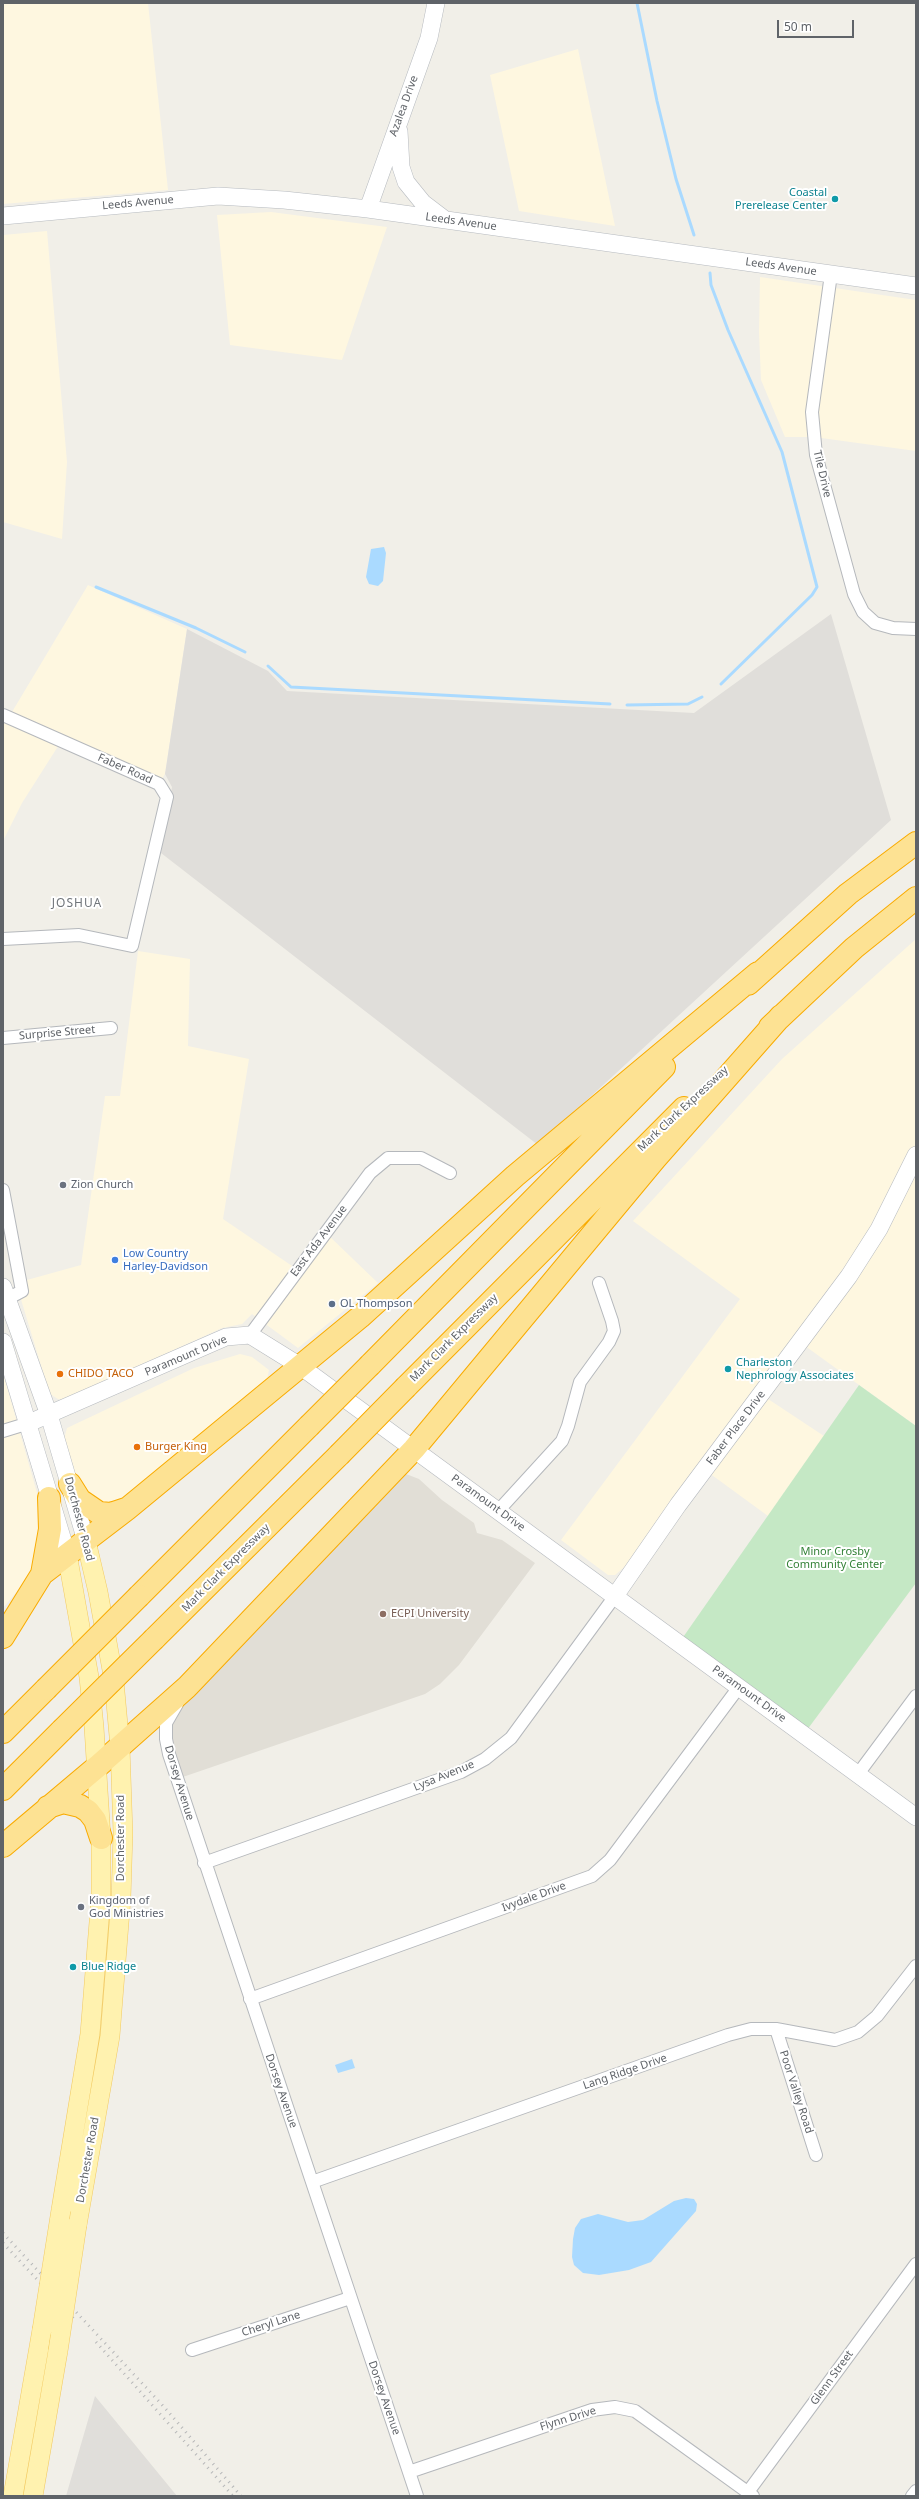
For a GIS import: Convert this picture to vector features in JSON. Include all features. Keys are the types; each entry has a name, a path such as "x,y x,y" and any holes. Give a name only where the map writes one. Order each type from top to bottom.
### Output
{"highway":[{"path":"3,1637 42,1574 127,1509 360,1317 515,1176 758,973 848,894 916,843"},
{"name":"Mark Clark Expressway","path":"3,1789 339,1456 647,1142 854,948 916,898"},
{"path":"3,1732 370,1365 758,973"},
{"path":"3,1846 120,1747 187,1687 414,1449 655,1159 781,1016"},
{"path":"70,1484 80,1500 99,1513 111,1514 127,1509"},
{"path":"42,1574 50,1529 49,1498"},
{"path":"48,1807 63,1802 80,1806 88,1811 95,1820 101,1838"}],"main road":[{"name":"Dorchester Road","path":"33,2496 110,2036 121,1898 123,1833 120,1747 114,1681 86,1541"},
{"name":"Dorchester Road","path":"14,2496 90,2034 101,1897 101,1838 98,1766 89,1677 67,1554"}],"street":[{"name":"Azalea Drive","path":"368,209 429,38 436,3"},
{"path":"399,121 399,147 406,182 423,203 444,220"},
{"name":"Leeds Avenue","path":"3,216 218,196 284,200 368,209 916,286"},
{"name":"Tile Drive","path":"831,274 812,412 816,456 854,594 864,612 875,623 893,628 916,629"},
{"name":"Faber Road","path":"3,715 159,784 165,791 167,797 132,946 78,935 3,939"},
{"name":"Surprise Street","path":"3,1038 111,1028"},
{"name":"Faber Place Drive","path":"615,1596 678,1506 849,1276 879,1229 916,1155"},
{"name":"East Ada Avenue","path":"250,1335 370,1173 388,1158 421,1158 450,1173"},
{"path":"3,1190 22,1291 5,1293"},
{"path":"498,1511 562,1441 568,1426 580,1382 609,1342 614,1331 599,1284"},
{"name":"Dorchester Road","path":"5,1293 49,1415 86,1541"},
{"name":"Paramount Drive","path":"29,1424 226,1337 250,1335 300,1366 916,1817"},
{"name":"Dorchester Road","path":"3,1342 67,1554"},
{"path":"3,1431 29,1424"},
{"name":"Lysa Avenue","path":"204,1863 461,1772 485,1759 511,1738 615,1596"},
{"name":"Dorsey Avenue","path":"187,1687 166,1723 166,1739 169,1754 204,1863 417,2496"},
{"name":"Ivydale Drive","path":"250,1999 592,1876 610,1860 739,1687"},
{"path":"858,1774 916,1696"},
{"name":"Lang Ridge Drive","path":"312,2182 728,2035 751,2029 776,2030 835,2040 858,2032 877,2016 916,1966"},
{"name":"Poor Valley Road","path":"776,2030 816,2155"},
{"name":"Glenn Street","path":"751,2494 916,2264"},
{"name":"Cheryl Lane","path":"192,2350 350,2298"},
{"name":"Flynn Drive","path":"409,2472 592,2410 615,2407 635,2411 751,2494"},
{"path":"912,2496 916,2491"}],"shaded area":[{"path":"3,3 148,3 168,190 3,204"},
{"path":"578,49 615,226 519,211 490,75"},
{"path":"271,212 387,227 342,360 230,345 217,215"},
{"path":"47,231 67,462 62,539 3,522 3,235"},
{"path":"760,277 916,300 916,451 814,437 785,437 761,380 759,332"},
{"path":"88,585 187,629 165,774 159,784 62,740 22,803 3,841 3,715 9,717"},
{"path":"831,614 891,820 538,1145 161,853 172,787 165,774 187,629 268,671 287,691 694,713"},
{"path":"916,939 916,1426 794,1338 628,1564 615,1575 608,1575 561,1540 740,1299 633,1221 782,1059"},
{"path":"138,951 190,959 188,1046 249,1059 223,1219 298,1270 326,1233 378,1283 298,1348 252,1314 242,1324 222,1328 63,1400 50,1394 16,1283 81,1265 105,1096 120,1096"},
{"path":"240,1354 252,1357 269,1370 266,1385 123,1498 110,1505 101,1506 79,1488 64,1439 67,1428 194,1368"},
{"path":"3,1373 41,1507 44,1550 23,1584 3,1608"},
{"path":"762,1395 824,1436 768,1516 705,1470"},
{"name":"ECPI University","path":"406,1474 419,1479 442,1500 474,1523 477,1533 502,1540 535,1563 459,1665 440,1684 425,1694 177,1779 169,1718 397,1479"},
{"path":"95,2396 177,2496 66,2496"}],"green space":[{"name":"Minor Crosby Community Center","path":"859,1385 916,1426 916,1583 804,1734 679,1643"}],"water":[{"path":"384,547 386,553 383,581 378,586 369,584 366,577 371,549"},
{"path":"352,2059 355,2068 338,2073 335,2065"},
{"path":"686,2198 694,2199 697,2204 696,2211 651,2262 629,2270 599,2275 583,2273 574,2265 572,2257 573,2239 575,2228 581,2219 598,2214 628,2222 643,2220 674,2201"}],"waterway":[{"path":"637,3 657,101 676,179 694,235"},
{"path":"710,273 711,285 728,330 782,452 817,587 812,595 721,684"},
{"path":"96,587 196,628 245,652"},
{"path":"268,666 291,687 610,704"},
{"path":"627,705 688,704 702,697"}],"railway":[{"path":"3,2233 165,2408 241,2496"},
{"path":"3,2243 74,2319"},
{"path":"96,2342 233,2496"}],"place":[{"name":"Coastal Prerelease Center","path":"835,199"},
{"name":"Zion Church","path":"63,1185"},
{"name":"Low Country Harley-Davidson","path":"115,1260"},
{"name":"OL Thompson","path":"332,1304"},
{"name":"Charleston Nephrology Associates","path":"728,1369"},
{"name":"CHIDO TACO","path":"60,1374"},
{"name":"Burger King","path":"137,1447"},
{"name":"ECPI University","path":"383,1614"},
{"name":"Kingdom of God Ministries","path":"81,1907"},
{"name":"Blue Ridge","path":"73,1967"}],"district":[{"name":"JOSHUA","path":"77,904"}]}
